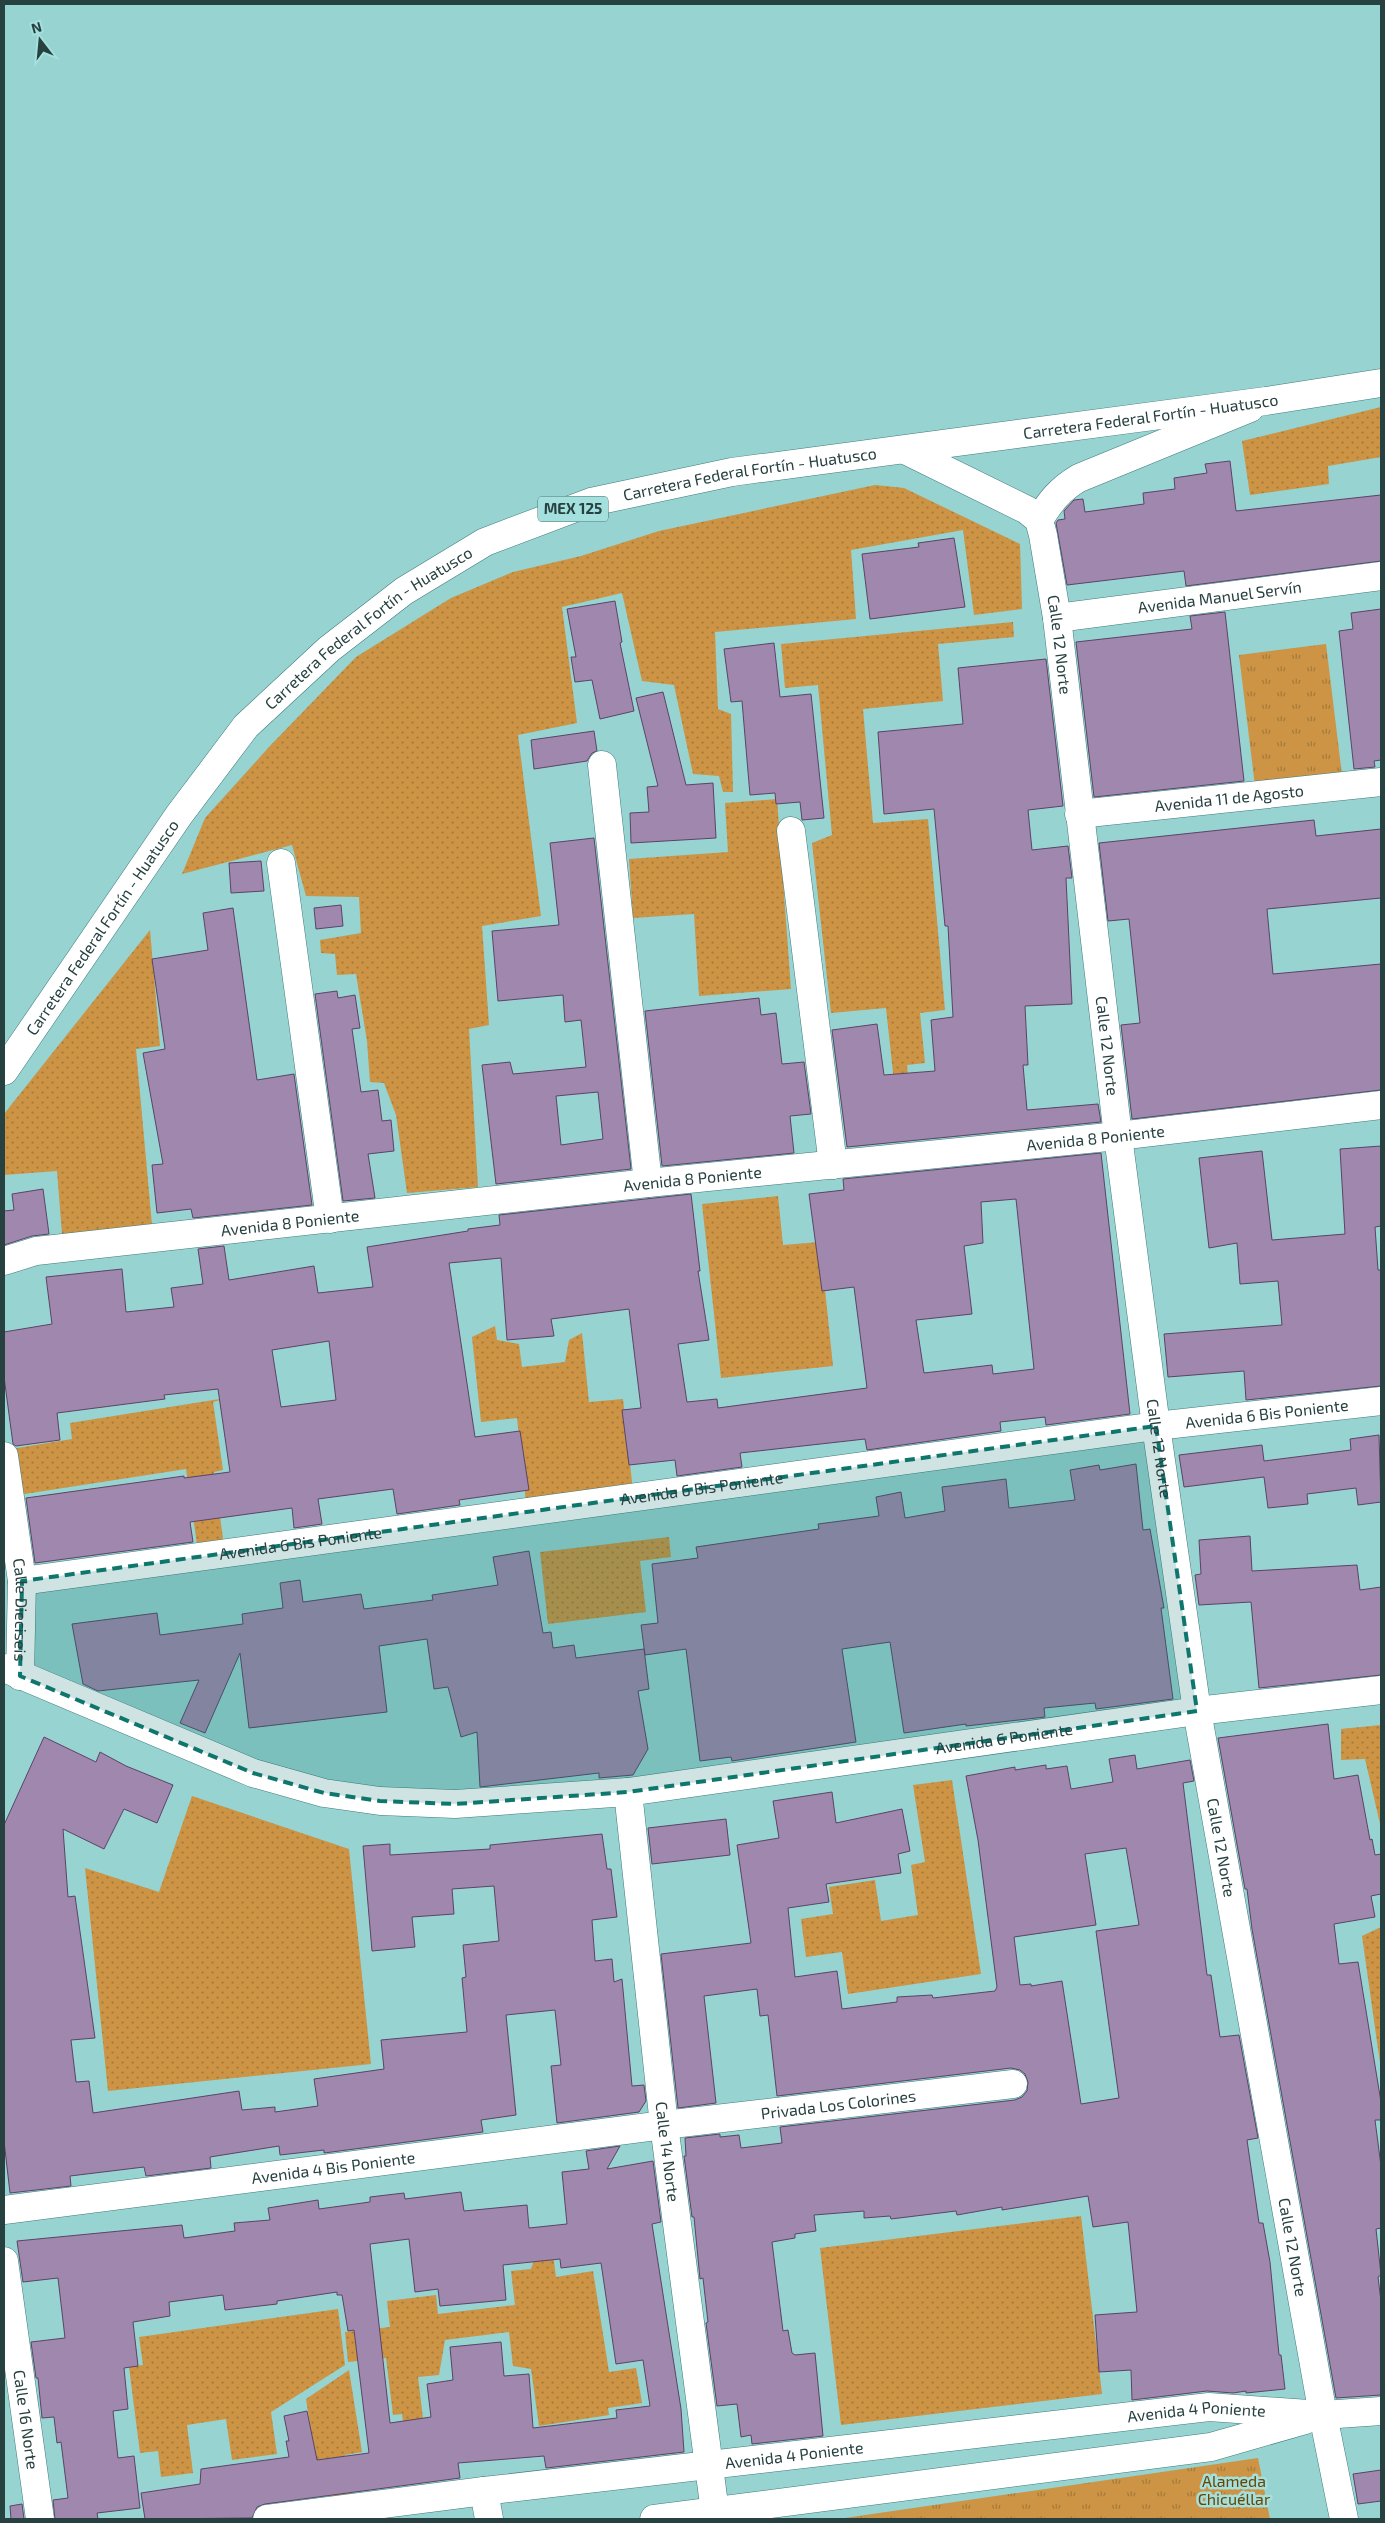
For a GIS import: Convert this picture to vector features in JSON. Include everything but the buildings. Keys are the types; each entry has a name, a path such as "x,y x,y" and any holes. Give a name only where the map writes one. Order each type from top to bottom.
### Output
{"street":[{"name":"Carretera Federal Fortín - Huatusco","path":"4,1071 179,814 246,726 329,649 404,591 485,542 591,502 732,472 1266,401 1381,383"},
{"path":"905,450 1027,510 1038,520 1051,500 1064,487 1079,478 1266,401"},
{"name":"Calle 12 Norte","path":"1038,520 1057,618 1078,814 1118,1136 1156,1426 1197,1710 1323,2414 1344,2519"},
{"name":"Avenida Manuel Servín","path":"1057,618 1381,576"},
{"path":"602,765 648,1183"},
{"name":"Avenida 11 de Agosto","path":"1078,814 1381,782"},
{"path":"791,831 833,1165"},
{"path":"281,863 330,1219"},
{"name":"Avenida 8 Poniente","path":"4,1260 36,1251 648,1183 1118,1136 1381,1105"},
{"name":"Avenida 6 Bis Poniente","path":"22,1581 1156,1426 1381,1401"},
{"name":"Calle Dieciseis","path":"4,1456 22,1581 12,1672"},
{"path":"12,1672 253,1772 324,1793 380,1801 455,1804 628,1792"},
{"name":"Avenida 6 Poniente","path":"628,1792 1197,1710 1381,1690"},
{"name":"Calle 14 Norte","path":"628,1792 664,2126 715,2512"},
{"name":"Privada Los Colorines","path":"664,2126 1013,2084"},
{"name":"Avenida 4 Bis Poniente","path":"4,2210 664,2126"},
{"name":"Calle 16 Norte","path":"4,2261 40,2519"},
{"name":"Avenida 4 Poniente","path":"267,2519 484,2491 1209,2407 1323,2414 1381,2411"},
{"name":"Avenida 4 Poniente","path":"654,2519 1211,2447 1323,2414"},
{"path":"484,2491 489,2519"}],"highlighted area":[{"path":"1156,1426 1197,1711 628,1792 455,1804 380,1801 324,1793 253,1773 20,1676 22,1581"}],"green space":[{"path":"1381,407 1381,457 1328,466 1329,484 1250,495 1242,441"},
{"path":"875,485 904,488 1020,544 1022,609 974,615 963,530 851,550 856,619 715,632 718,709 731,714 733,792 723,792 719,776 693,774 674,685 642,681 622,593 562,607 577,723 518,735 541,916 482,926 489,1025 469,1029 478,1187 407,1193 396,1115 384,1083 370,1082 367,1041 356,974 337,975 335,954 321,953 320,940 361,933 359,897 306,896 292,845 182,874 205,818 269,747 356,657 451,598 513,572 581,556 659,531"},
{"path":"1013,622 1014,637 938,644 943,701 863,709 873,823 928,819 945,1010 920,1013 925,1063 907,1065 913,1132 899,1128 886,1008 831,1013 812,843 832,835 818,685 785,688 781,644"},
{"path":"1326,644 1342,775 1255,786 1239,655"},
{"path":"777,799 791,989 699,996 694,914 633,918 629,859 728,852 725,803"},
{"path":"150,930 160,1046 136,1049 152,1225 62,1234 57,1171 4,1175 4,1114"},
{"path":"778,1196 783,1245 820,1242 833,1366 721,1378 702,1204"},
{"path":"495,1326 497,1340 519,1344 522,1367 565,1362 569,1340 582,1333 589,1402 623,1399 633,1491 526,1502 517,1418 481,1422 472,1337"},
{"path":"232,1397 213,1402 223,1470 214,1472 224,1546 198,1551 186,1469 18,1495 11,1449 72,1439 70,1423"},
{"path":"669,1537 671,1557 640,1561 646,1612 548,1624 540,1552"},
{"path":"1381,1725 1381,1828 1365,1759 1341,1760 1341,1729"},
{"path":"952,1780 981,1974 848,1994 842,1952 806,1957 801,1919 833,1914 829,1887 875,1880 881,1921 918,1915 911,1865 925,1862 913,1785"},
{"path":"192,1796 349,1849 371,2064 108,2091 85,1868 159,1892"},
{"path":"1381,1927 1381,2070 1362,1936"},
{"path":"1081,2216 1102,2394 841,2425 820,2248"},
{"path":"553,2254 556,2277 593,2271 609,2372 636,2368 642,2403 608,2408 609,2415 539,2426 531,2369 513,2366 509,2332 445,2340 439,2375 418,2377 426,2443 406,2445 402,2414 393,2415 386,2358 348,2362 345,2332 390,2327 387,2301 436,2295 438,2314 515,2305 511,2271 531,2269 535,2257"},
{"path":"338,2309 345,2365 271,2412 277,2454 232,2460 226,2419 187,2425 193,2473 161,2477 158,2451 140,2453 129,2367 143,2365 139,2337"},
{"path":"349,2370 362,2452 345,2455 353,2506 334,2510 328,2472 318,2474 306,2399"},
{"name":"Alameda Chicuéllar","path":"1258,2458 1270,2519 838,2519"}]}
